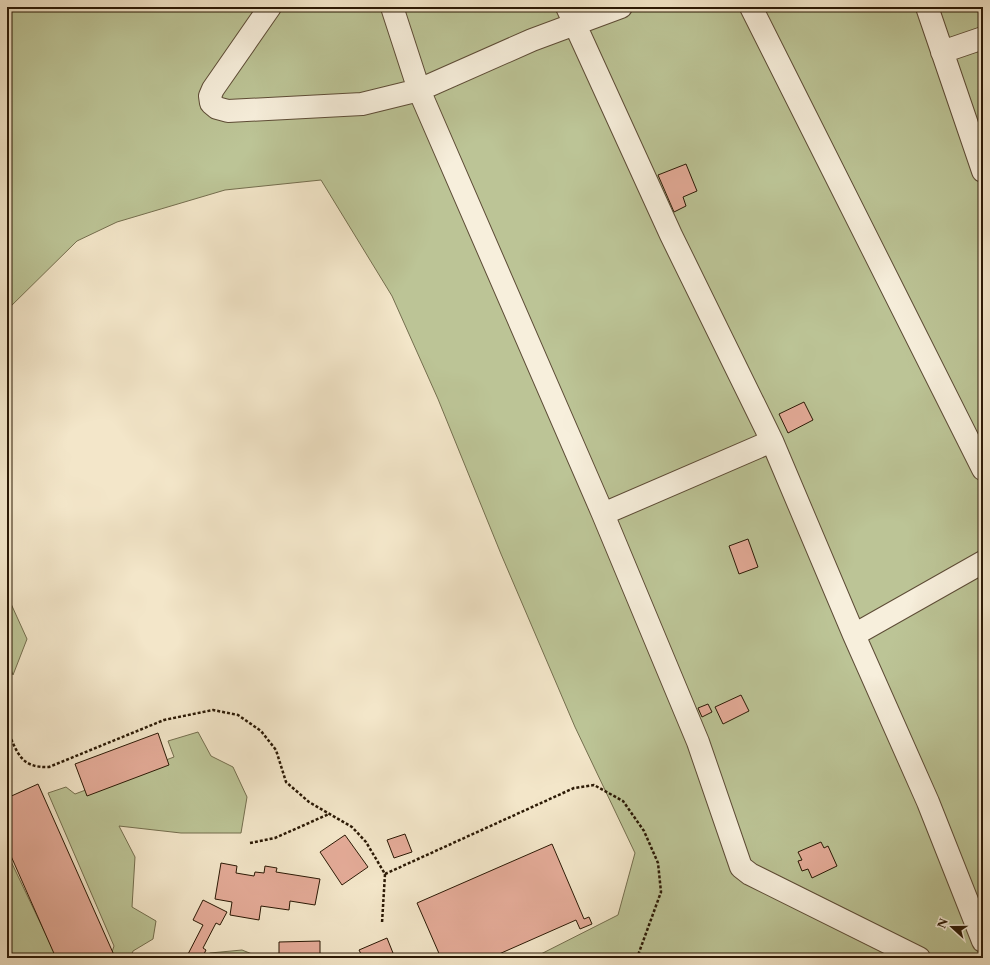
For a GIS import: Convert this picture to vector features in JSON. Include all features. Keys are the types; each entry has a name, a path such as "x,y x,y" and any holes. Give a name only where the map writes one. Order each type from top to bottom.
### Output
{"street":[{"path":"270,7 213,89 210,96 211,103 217,108 228,110 277,110 362,104 420,90 570,15 621,7"},
{"path":"392,7 420,90 698,742 741,867 750,874 919,958"},
{"path":"751,7 983,468"},
{"path":"927,7 983,171"},
{"path":"570,15 674,242 772,441 854,635 928,802 983,941"},
{"path":"942,52 983,38"},
{"path":"602,514 772,441"},
{"path":"854,635 983,562"}],"path":[{"path":"7,730 20,758 35,768 49,767 164,720 213,710 238,715 261,731 276,750 286,782 309,802 352,827 361,837 385,874 382,922"},
{"path":"385,874 574,788 594,785 623,801 644,831 658,863 661,892 637,958"},
{"path":"250,843 276,838 329,814"}],"green space":[{"path":"7,7 983,7 983,958 533,958 618,915 635,853 575,727 501,554 438,399 392,296 321,180 225,190 117,222 77,241 7,310"},
{"path":"7,595 27,639 13,675 7,659 7,633 10,630 7,622"},
{"path":"198,732 211,756 233,767 247,797 241,833 181,833 119,826 135,857 132,907 156,921 153,939 133,951 130,958 110,958 114,946 48,793 66,787 75,794 174,757 168,741"},
{"path":"7,853 57,958 7,958"},
{"path":"242,950 262,958 202,958 210,953"}],"building":[{"path":"686,164 697,191 683,197 686,206 674,212 658,175"},
{"path":"804,402 813,420 788,433 779,414"},
{"path":"748,539 758,567 739,574 729,546"},
{"path":"741,695 749,711 723,724 715,707"},
{"path":"708,704 712,712 702,717 698,708"},
{"path":"158,733 169,765 87,796 75,764"},
{"path":"38,784 114,955 107,958 56,958 7,847 7,798"},
{"path":"405,834 412,852 394,858 387,840"},
{"path":"345,835 368,867 342,885 320,852"},
{"path":"821,842 824,848 828,846 837,866 812,878 808,869 802,871 798,861 802,860 798,852"},
{"path":"552,844 584,919 589,917 592,924 580,929 576,920 490,958 441,958 417,903"},
{"path":"221,863 237,866 236,873 254,876 255,872 264,873 265,866 277,868 276,872 320,879 315,905 290,901 289,910 261,906 259,920 230,915 232,902 215,899"},
{"path":"203,900 227,912 220,925 216,923 203,948 206,950 202,958 186,958 203,925 193,920"},
{"path":"387,938 395,958 363,958 359,950"},
{"path":"320,941 320,958 279,958 279,942"}]}
